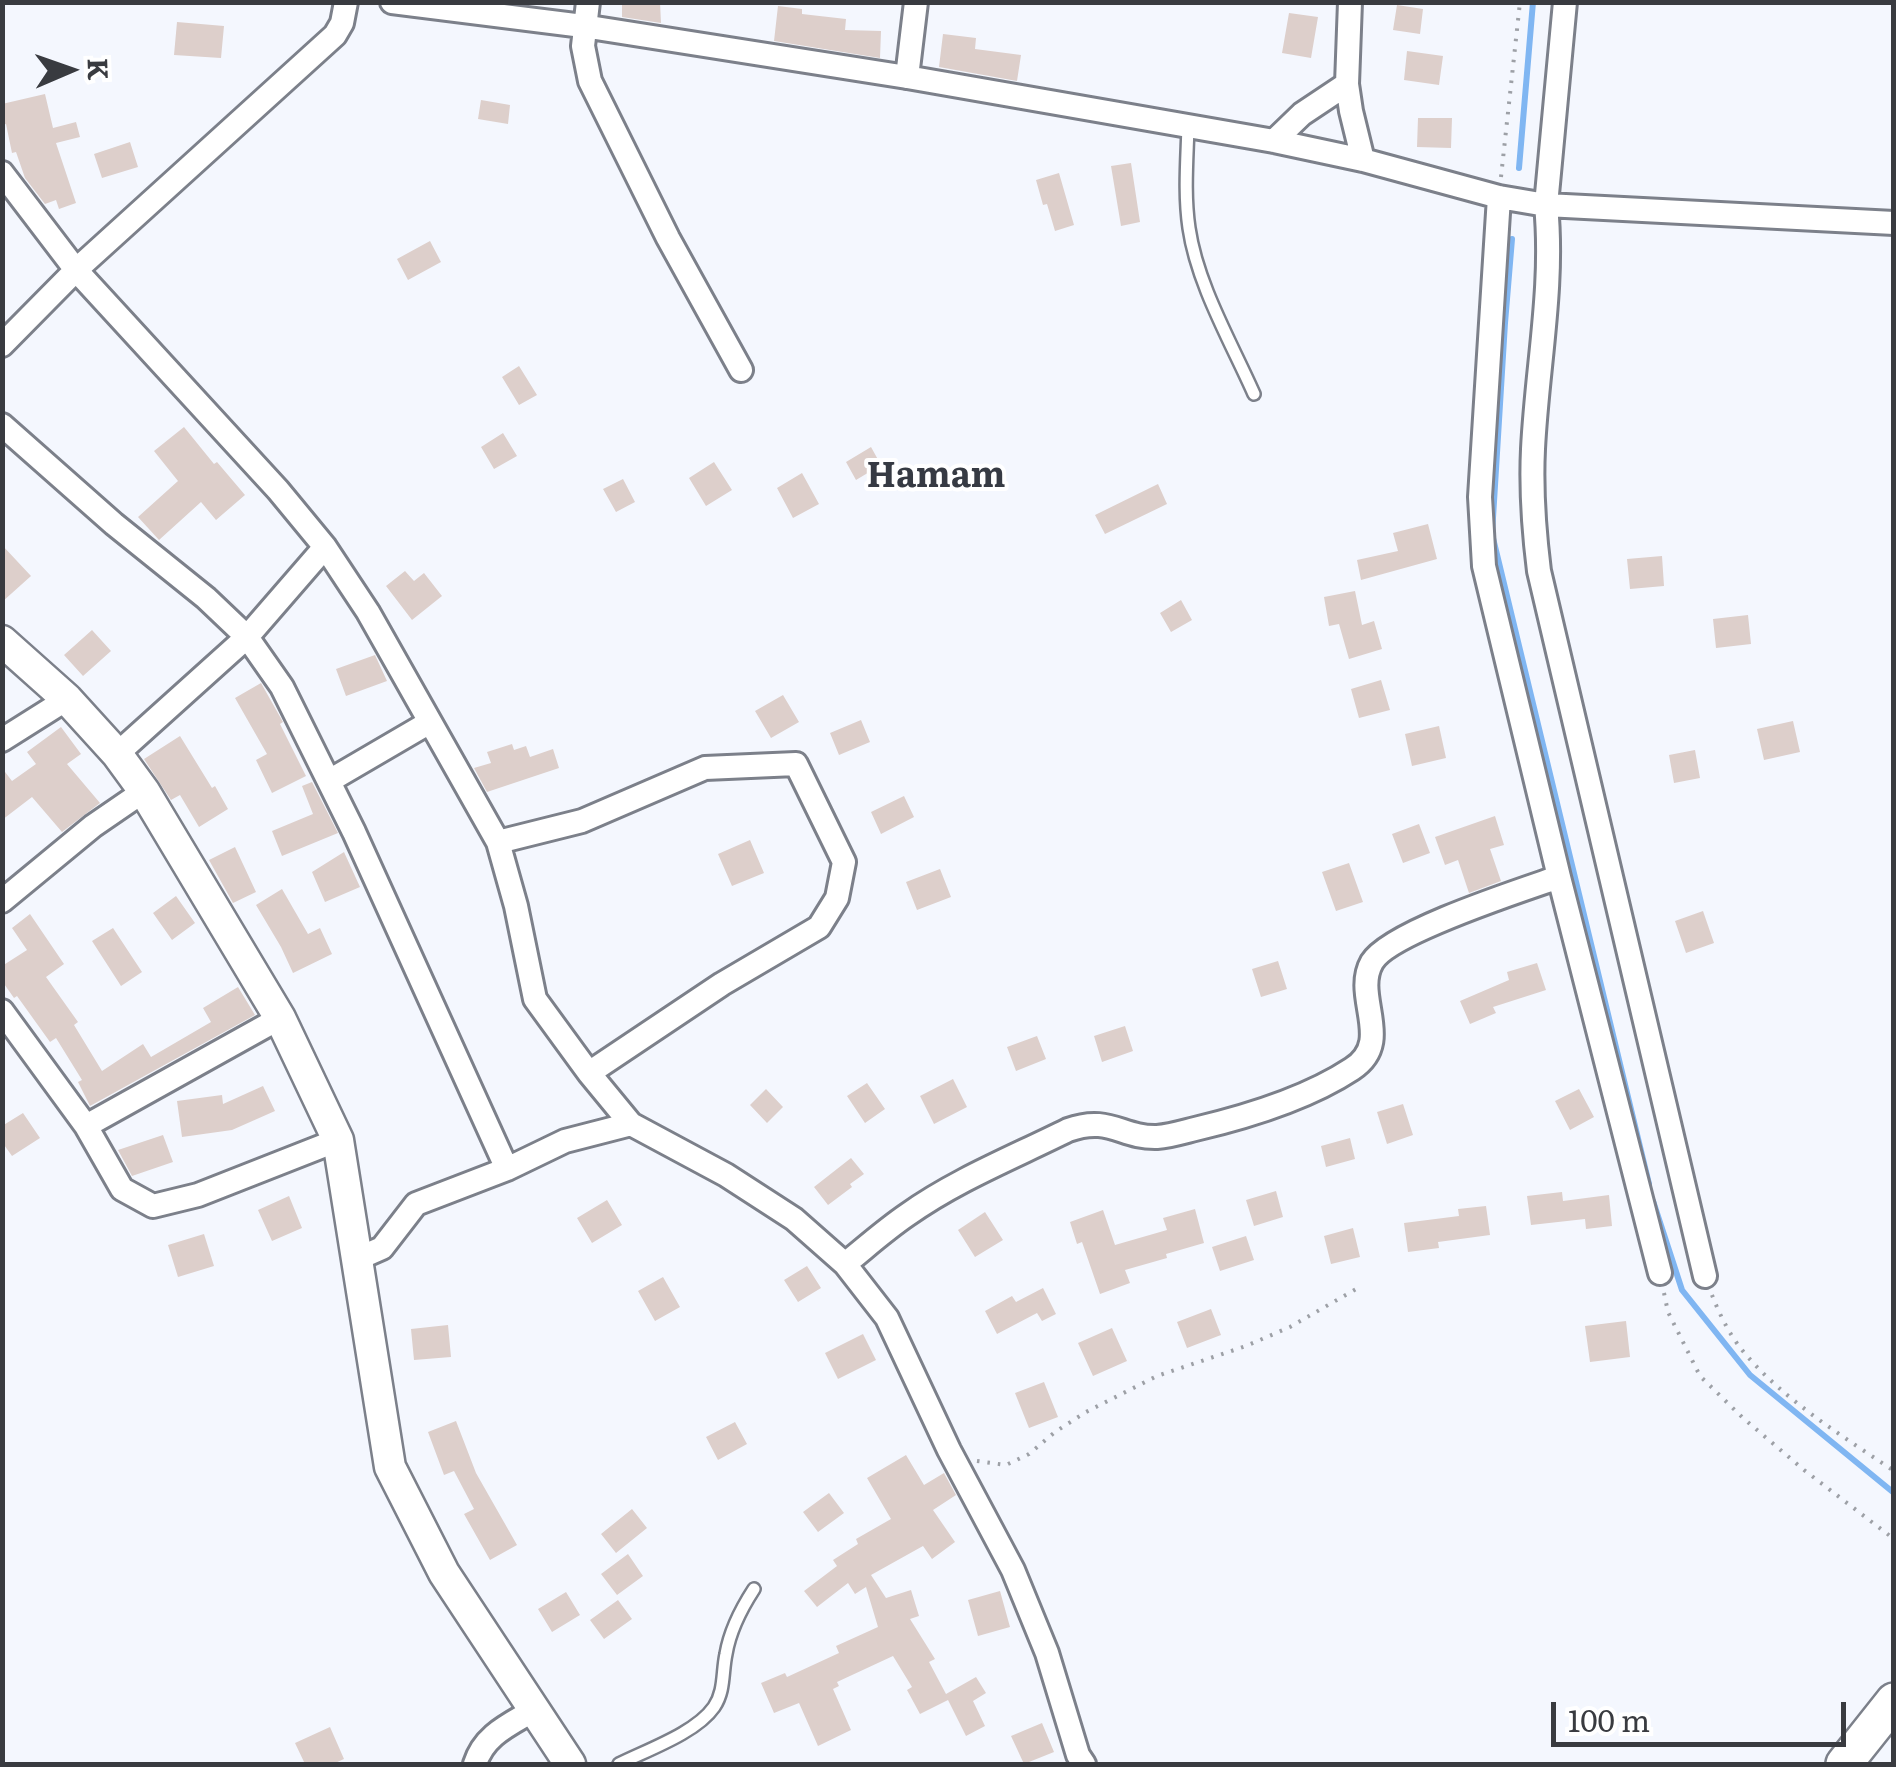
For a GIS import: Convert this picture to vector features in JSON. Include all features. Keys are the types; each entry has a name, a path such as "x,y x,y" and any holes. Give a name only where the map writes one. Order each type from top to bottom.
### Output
{"main road":[{"path":"1844,1764 1894,1701"}],"street":[{"path":"2,345 76,270 335,34 342,23 346,2"},
{"path":"907,77 916,2"},
{"path":"1350,2 1347,84 1363,160"},
{"path":"1565,2 1546,205 1549,274 1532,478 1535,540 1539,572 1705,1276"},
{"path":"408,3 586,14 907,77 1274,141 1546,205 1894,223"},
{"path":"586,14 583,46 590,81 668,238 741,370"},
{"path":"1274,141 1302,114 1347,84"},
{"path":"2,173 76,270 278,490 325,547 368,612 498,842 516,906 534,999 589,1073 630,1124 726,1175 794,1219 844,1264 887,1318 949,1450 1013,1570 1048,1653 1084,1764"},
{"path":"1499,197 1480,498 1481,542 1489,591 1559,877 1660,1273"},
{"path":"2,424 114,524 206,598 247,637 282,687 507,1169"},
{"path":"117,754 247,637 325,547"},
{"path":"2,641 67,699 144,790 280,1018 338,1140 390,1467 444,1573 570,1764"},
{"path":"2,740 67,699"},
{"path":"329,781 430,722"},
{"path":"498,842 582,821 705,768 796,764 844,862 837,898 820,927 722,984 589,1073"},
{"path":"2,901 93,826 144,790"},
{"path":"844,1264 928,1201 1068,1130 1106,1125 1141,1136 1169,1135 1253,1112 1351,1070 1365,1056 1372,1040 1366,982 1377,956 1458,913 1559,877"},
{"path":"2,1011 86,1126 122,1189 153,1206 198,1196 338,1140"},
{"path":"86,1126 280,1018"},
{"path":"357,1259 382,1248 416,1204 507,1169 565,1141 630,1124"},
{"path":"475,1764 483,1745 495,1733 534,1710"}],"lane":[{"path":"1188,126 1186,205 1194,254 1254,394"},
{"path":"619,1764 696,1725 714,1708 723,1686 732,1632 754,1589"}],"path":[{"path":"1499,197 1520,2"},
{"path":"1660,1273 1668,1312 1700,1376 1804,1470 1894,1539"},
{"path":"1705,1276 1738,1346 1765,1376 1894,1471"},
{"path":"949,1450 978,1461 1006,1465 1029,1454 1086,1412 1139,1385 1290,1328 1356,1289"}],"building":[{"path":"622,2 660,2 661,23 622,17"},
{"path":"1397,5 1423,9 1420,34 1393,30"},
{"path":"778,6 802,9 802,14 846,19 845,30 881,31 880,58 774,41"},
{"path":"1289,13 1318,17 1311,58 1282,53"},
{"path":"177,22 224,26 221,58 174,55"},
{"path":"943,34 976,38 975,49 1021,55 1017,81 939,67"},
{"path":"1407,51 1443,56 1439,85 1404,80"},
{"path":"45,94 53,128 76,122 80,137 56,143 76,203 59,209 56,200 45,204 25,178 16,152 12,153 6,124 2,125 2,104"},
{"path":"481,100 510,105 508,124 478,119"},
{"path":"1418,118 1452,118 1451,148 1417,147"},
{"path":"130,142 138,167 102,178 94,154"},
{"path":"1131,163 1140,222 1121,226 1111,166"},
{"path":"1059,173 1074,225 1055,231 1036,180"},
{"path":"430,241 441,262 408,280 397,259"},
{"path":"519,366 537,395 519,405 502,377"},
{"path":"184,427 245,495 216,520 201,502 159,540 138,517 178,481 154,451"},
{"path":"503,433 517,456 494,469 481,447"},
{"path":"871,447 881,465 856,480 846,462"},
{"path":"714,462 732,490 706,506 689,478"},
{"path":"802,473 819,504 793,518 777,488"},
{"path":"623,479 635,502 616,512 603,489"},
{"path":"1158,484 1167,504 1105,534 1095,515"},
{"path":"1428,524 1437,559 1361,580 1357,560 1398,551 1393,533"},
{"path":"2,545 31,576 2,602"},
{"path":"1662,556 1664,586 1630,589 1627,559"},
{"path":"405,571 414,581 424,573 442,596 412,620 386,586"},
{"path":"1355,591 1362,625 1374,621 1382,649 1349,659 1339,624 1329,626 1324,597"},
{"path":"1181,600 1192,620 1171,632 1160,613"},
{"path":"1748,615 1751,644 1716,648 1713,619"},
{"path":"92,630 111,651 83,676 64,655"},
{"path":"375,655 387,681 346,696 336,669"},
{"path":"1381,680 1390,710 1359,718 1351,689"},
{"path":"261,683 306,776 272,793 256,760 267,754 235,698"},
{"path":"783,695 799,722 771,738 755,711"},
{"path":"861,720 870,742 839,755 830,733"},
{"path":"1793,721 1800,752 1764,760 1757,729"},
{"path":"1439,726 1446,758 1412,766 1405,734"},
{"path":"61,727 81,754 67,764 100,803 62,832 32,797 2,820 2,768 12,781 36,764 27,752"},
{"path":"180,736 228,809 199,827 180,795 171,800 144,759"},
{"path":"512,744 514,750 526,746 530,757 553,749 559,768 487,792 474,768 491,763 487,752"},
{"path":"1695,750 1700,778 1674,783 1669,755"},
{"path":"312,782 338,833 282,856 272,831 313,814 302,786"},
{"path":"904,796 914,817 881,834 871,812"},
{"path":"1495,816 1504,845 1490,849 1501,881 1469,893 1458,860 1445,865 1435,837"},
{"path":"1419,824 1430,853 1403,863 1392,834"},
{"path":"750,840 764,873 732,886 718,854"},
{"path":"235,847 256,892 233,903 209,860"},
{"path":"344,852 360,887 325,902 312,872"},
{"path":"1349,863 1363,902 1336,911 1322,872"},
{"path":"940,869 951,897 917,910 906,882"},
{"path":"282,889 308,934 320,928 332,954 293,973 256,905"},
{"path":"176,896 195,923 172,940 153,913"},
{"path":"1703,911 1714,943 1686,953 1675,921"},
{"path":"30,914 64,964 46,977 78,1022 74,1025 102,1071 143,1044 151,1057 211,1022 203,1008 238,987 255,1015 90,1106 78,1082 82,1080 56,1038 50,1042 2,981 2,966 27,950 12,928"},
{"path":"113,928 142,972 121,986 92,941"},
{"path":"1278,961 1287,989 1261,997 1252,969"},
{"path":"1537,963 1546,990 1493,1007 1496,1013 1470,1024 1460,1001 1509,980 1507,972"},
{"path":"1125,1026 1133,1051 1102,1062 1094,1036"},
{"path":"1037,1036 1046,1059 1016,1071 1007,1047"},
{"path":"953,1079 967,1107 934,1124 920,1096"},
{"path":"867,1083 885,1109 865,1123 847,1096"},
{"path":"263,1086 275,1111 232,1130 182,1137 177,1101 222,1095 223,1104"},
{"path":"766,1089 783,1107 767,1123 750,1105"},
{"path":"1579,1089 1594,1117 1570,1130 1555,1101"},
{"path":"1403,1104 1413,1135 1387,1144 1377,1112"},
{"path":"23,1113 40,1138 12,1156 2,1142 2,1126"},
{"path":"163,1135 173,1162 132,1176 118,1150"},
{"path":"1350,1138 1355,1159 1326,1167 1321,1146"},
{"path":"851,1158 864,1174 828,1205 814,1187"},
{"path":"1276,1191 1283,1217 1254,1226 1246,1200"},
{"path":"1562,1192 1563,1201 1609,1195 1612,1226 1586,1229 1585,1219 1531,1225 1527,1196"},
{"path":"289,1196 302,1228 272,1241 258,1210"},
{"path":"607,1200 622,1225 592,1243 577,1218"},
{"path":"1486,1206 1490,1235 1438,1242 1439,1248 1408,1252 1404,1223 1459,1216 1458,1209"},
{"path":"1195,1209 1204,1243 1125,1270 1130,1283 1100,1294 1082,1242 1077,1244 1070,1222 1103,1210 1115,1245 1167,1230 1163,1218"},
{"path":"985,1212 1003,1240 975,1257 958,1230"},
{"path":"1353,1228 1360,1257 1331,1264 1324,1236"},
{"path":"204,1234 214,1266 178,1277 168,1245"},
{"path":"1246,1236 1254,1260 1220,1271 1212,1247"},
{"path":"807,1266 821,1288 798,1302 784,1280"},
{"path":"663,1277 680,1307 655,1321 638,1291"},
{"path":"1043,1288 1056,1314 1042,1321 1037,1313 997,1334 985,1311 1012,1296 1016,1302"},
{"path":"1211,1309 1221,1335 1187,1348 1177,1322"},
{"path":"1626,1321 1630,1357 1590,1362 1585,1326"},
{"path":"448,1325 451,1357 414,1360 411,1329"},
{"path":"1112,1328 1127,1361 1093,1376 1078,1343"},
{"path":"863,1334 876,1360 838,1379 825,1353"},
{"path":"1044,1382 1058,1417 1029,1428 1015,1393"},
{"path":"456,1421 476,1473 517,1545 490,1560 464,1514 474,1509 454,1471 444,1475 428,1432"},
{"path":"735,1422 747,1444 718,1460 706,1437"},
{"path":"906,1455 924,1485 944,1473 956,1495 933,1510 955,1542 932,1559 923,1546 871,1575 886,1598 911,1590 919,1616 910,1619 935,1659 929,1662 946,1694 976,1677 986,1693 973,1701 985,1726 966,1736 948,1700 920,1714 907,1690 912,1687 893,1656 837,1682 839,1686 833,1689 851,1730 818,1746 799,1703 774,1713 761,1683 785,1673 787,1677 839,1653 836,1646 878,1627 866,1587 855,1594 848,1583 817,1607 804,1591 837,1566 833,1560 858,1544 856,1539 891,1519 867,1478"},
{"path":"829,1493 844,1513 818,1532 803,1512"},
{"path":"632,1509 647,1528 616,1553 601,1534"},
{"path":"628,1554 643,1576 617,1595 601,1574"},
{"path":"1000,1591 1010,1627 978,1636 968,1600"},
{"path":"566,1592 580,1615 552,1632 538,1609"},
{"path":"618,1600 632,1619 604,1639 590,1620"},
{"path":"1042,1723 1054,1752 1024,1764 1011,1736"},
{"path":"330,1727 344,1759 333,1764 305,1764 295,1743"}],"waterway":[{"path":"1519,168 1533,2"},
{"path":"1512,239 1492,534 1649,1184"},
{"path":"1653,1201 1682,1290 1750,1375 1894,1493"}],"district":[{"name":"Hamam","path":"936,477"}]}
